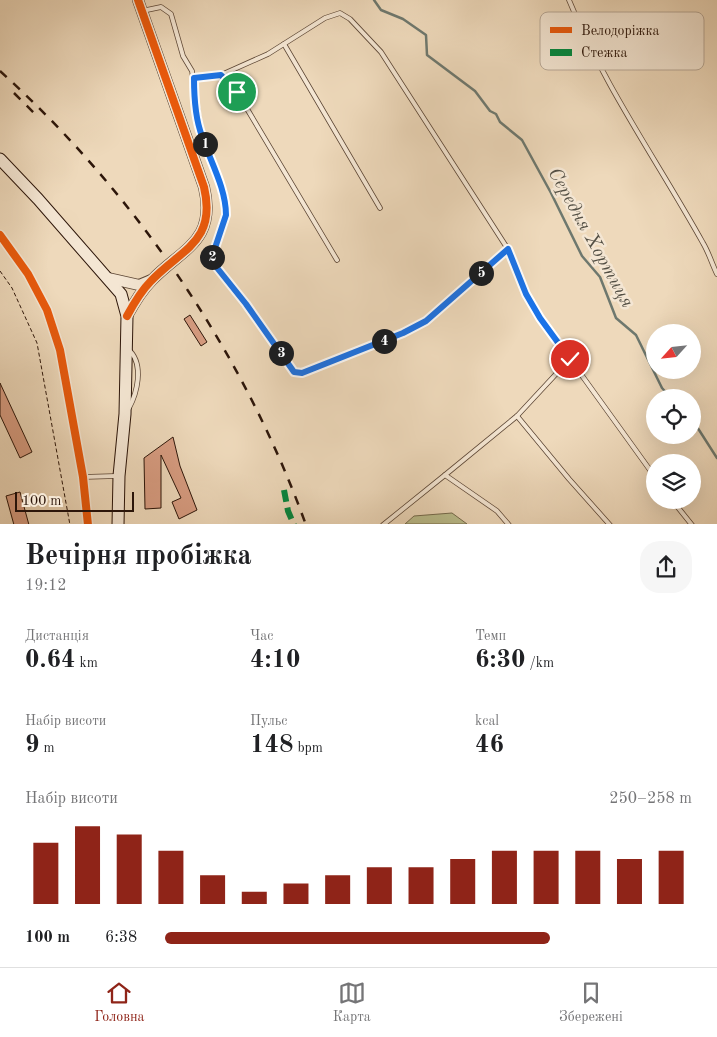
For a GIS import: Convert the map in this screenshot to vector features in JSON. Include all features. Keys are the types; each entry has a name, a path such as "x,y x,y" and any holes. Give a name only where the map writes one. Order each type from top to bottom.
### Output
{"main road":[{"path":"0,160 38,199 120,294 127,316 125,414 118,524"}],"street":[{"path":"127,316 136,298 152,280 178,259 197,239 205,222 207,207 204,187 138,0"},
{"path":"0,235 28,274 47,310 60,350 84,477 88,524"},
{"path":"108,278 138,285 152,280"}],"lane":[{"path":"569,0 574,12"},
{"path":"142,10 161,7 171,14 183,56 194,78 196,107 201,134 226,207 226,215 212,257 214,264 246,304 294,372 302,373 419,325 448,303 508,249"},
{"path":"194,78 221,75 284,44 325,18 340,13 350,19 381,52 508,249 535,310 646,465"},
{"path":"284,44 380,208"},
{"path":"602,70 705,246 717,274"},
{"path":"221,75 237,92 337,260"},
{"path":"383,524 517,416 570,359"},
{"path":"517,416 569,479 610,524"},
{"path":"445,475 497,511 510,524"},
{"path":"84,477 120,476"},
{"path":"680,509 692,524"}],"path":[{"path":"0,271 12,288 37,343 70,524"}],"green space":[{"path":"452,513 467,524 405,524 414,516"}],"building":[{"path":"190,315 207,342 201,346 184,319"},
{"path":"0,383 32,452 20,458 0,415"},
{"path":"173,437 180,466 197,510 179,519 172,502 181,498 161,455 161,508 145,509 144,458"},
{"path":"20,492 29,524 14,524 6,496"}],"waterway":[{"name":"Середня Хортиця","path":"374,0 381,10 403,19 426,35 427,55 475,91 490,111 496,114 500,122 522,140 582,256 600,277 616,318 636,335 663,389"},
{"name":"Середня Хортиця","path":"701,433 717,458"}],"railway":[{"path":"0,71 49,118 96,169 140,223 180,279 218,338 251,399 281,461 306,524"},
{"path":"14,93 39,118"}],"marked path":[{"path":"284,490 288,511 294,524"}],"cycle path":[{"path":"127,316 147,285 194,243 201,232 207,206 204,187 138,0"},
{"path":"0,235 28,274 47,310 60,350 83,477 88,524"}],"route":[{"path":"237,92 221,75 194,78 194,92 201,134 226,207 226,215 216,240 212,257 214,264 246,304 294,372 302,373 403,333 426,321 508,249 526,294 540,318 570,359"}]}
